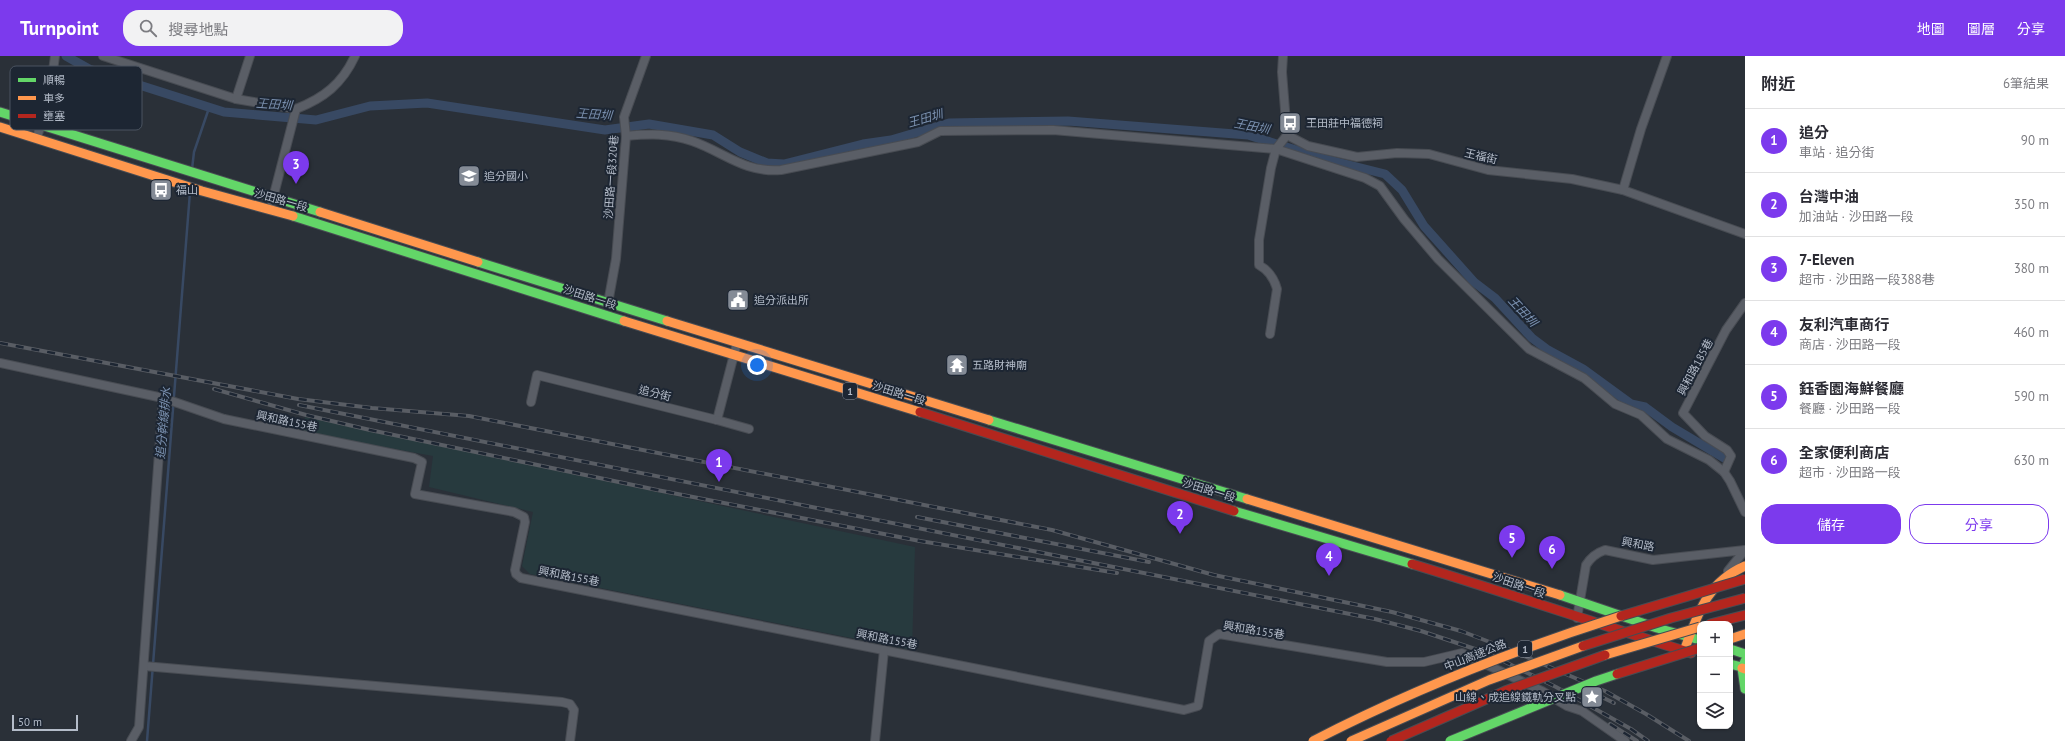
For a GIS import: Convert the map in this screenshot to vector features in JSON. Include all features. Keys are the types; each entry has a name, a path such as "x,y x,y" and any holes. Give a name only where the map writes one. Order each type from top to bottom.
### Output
{"main road":[{"name":"沙田路一段","path":"0,112 10,115"},
{"name":"沙田路一段","path":"0,127 10,130"},
{"name":"沙田路一段","path":"10,130 202,191 271,208 733,356 921,412 1249,516 1501,591 1577,618 1697,654"},
{"name":"沙田路一段","path":"57,130 608,303 1581,602 1657,628 1697,639"},
{"path":"442,262 445,251"},
{"path":"1684,651 1704,600 1711,589 1722,579 1745,566"},
{"name":"中山高速公路","path":"1313,741 1404,697 1562,634 1654,605 1745,579"},
{"name":"1","path":"1351,741 1454,695 1534,663 1612,635 1745,598"},
{"path":"1722,621 1745,615"},
{"path":"1391,741 1492,696 1578,664 1697,628"},
{"path":"1733,638 1745,634"},
{"path":"1450,741 1596,681 1697,649"},
{"path":"1733,650 1745,654"},
{"path":"1733,665 1744,667 1745,689"}],"street":[{"path":"53,66 54,56"},
{"path":"103,56 134,66"},
{"path":"236,99 250,56"},
{"path":"142,69 236,99 296,109 329,93 350,67 355,56"},
{"name":"沙田路一段320巷","path":"608,303 616,259 626,136 624,117 646,56"},
{"path":"1270,334 1277,289 1275,282 1266,269 1259,265 1259,240 1276,149 1288,135 1282,72 1283,56"},
{"path":"1623,190 1641,129 1667,56"},
{"path":"271,208 296,109"},
{"path":"37,138 39,130"},
{"path":"626,136 660,133 692,141 746,166 767,171 918,142 940,131 1053,130 1276,149 1365,178 1380,186 1438,259 1529,348 1584,378 1614,404 1641,415 1667,439 1709,460 1724,472 1745,512"},
{"name":"王福街","path":"1288,135 1308,146 1357,157 1397,154 1429,154 1488,170 1572,179 1623,190 1745,234"},
{"name":"興和路185巷","path":"1724,472 1731,456 1727,450 1705,436 1683,413 1726,330 1745,303"},
{"path":"737,342 717,420 750,429"},
{"path":"0,363 163,398 139,727 130,741"},
{"name":"追分街","path":"531,402 537,375 717,420"},
{"name":"興和路155巷","path":"163,398 179,402 224,419 414,458 422,462 415,494 514,512 524,517 525,522 515,570 516,574 521,578 1184,710 1198,706 1209,640 1219,634 1387,662 1424,662 1462,653 1542,691 1567,706 1582,711 1625,741"},
{"name":"興和路","path":"1577,618 1581,602 1586,565 1593,556 1605,550 1653,560 1745,550"},
{"path":"1722,579 1745,550"},
{"path":"875,741 884,650"},
{"path":"144,666 562,702 570,704 574,710 570,741"}],"green space":[{"path":"305,417 915,547 912,650 530,574 522,566 533,512 429,487 433,456 302,432"}],"waterway":[{"name":"王田圳","path":"66,56 84,66"},
{"name":"王田圳","path":"142,86 224,112 316,120 370,106 427,103 605,130 649,124 713,135 740,152 767,163 784,164 863,144 891,140 949,123 1068,121 1248,135 1325,159 1385,174 1402,190 1424,226 1474,282 1495,298 1532,338 1548,350 1583,369 1631,404 1645,407 1672,427 1724,458"},
{"name":"追分幹線排水","path":"192,169 194,152 209,108"},
{"name":"追分幹線排水","path":"147,741 190,192"}],"railway":[{"path":"0,343 298,399 372,408 469,416 1052,530 1214,575 1392,612 1461,631 1508,649 1605,691 1646,714 1689,741"},
{"path":"214,389 306,415 370,430 657,490 920,541 1117,573"},
{"path":"299,405 1375,619 1421,631 1487,653 1556,687 1631,729 1648,741"},
{"path":"917,517 1149,562"},
{"path":"1583,688 1614,703"},
{"path":"1610,724 1637,741"}],"traffic: fast":[{"path":"0,112 10,115"},
{"path":"58,130 320,212"},
{"path":"293,216 624,321"},
{"path":"478,262 667,321"},
{"path":"989,420 1247,499"},
{"path":"1234,511 1412,564"},
{"path":"1560,595 1657,628 1697,639"},
{"path":"1733,650 1745,654"},
{"path":"1745,661 1742,668 1745,689"},
{"path":"1733,665 1745,668"},
{"path":"1450,741 1596,681 1617,674"}],"traffic: slow":[{"path":"0,127 202,191 293,216"},
{"path":"320,212 478,262"},
{"path":"624,321 920,412"},
{"path":"667,321 989,420"},
{"path":"1247,499 1560,595"},
{"path":"1684,651 1699,612 1712,591 1721,581 1745,566"},
{"path":"1313,741 1350,722 1464,672 1621,616"},
{"path":"1605,655 1697,628"},
{"path":"1733,638 1745,634"},
{"path":"1351,741 1489,680 1583,646"}],"traffic: jam":[{"path":"920,412 1234,511"},
{"path":"1412,564 1691,653"},
{"path":"1621,616 1745,579"},
{"path":"1583,646 1671,618 1745,598"},
{"path":"1722,621 1745,615"},
{"path":"1617,674 1697,649"},
{"path":"1391,741 1505,691 1605,655"}],"place":[{"name":"王田莊中福德祠","path":"1290,123"},
{"name":"追分國小","path":"469,176"},
{"name":"7-Eleven","path":"296,184"},
{"name":"福山","path":"161,190"},
{"name":"追分派出所","path":"738,300"},
{"name":"五路財神廟","path":"957,365"},
{"name":"追分","path":"719,482"},
{"name":"台灣中油","path":"1180,534"},
{"name":"鈺香園海鮮餐廳","path":"1512,558"},
{"name":"全家便利商店","path":"1552,569"},
{"name":"友利汽車商行","path":"1329,576"},
{"name":"山線、成追線鐵軌分叉點","path":"1592,697"}]}
